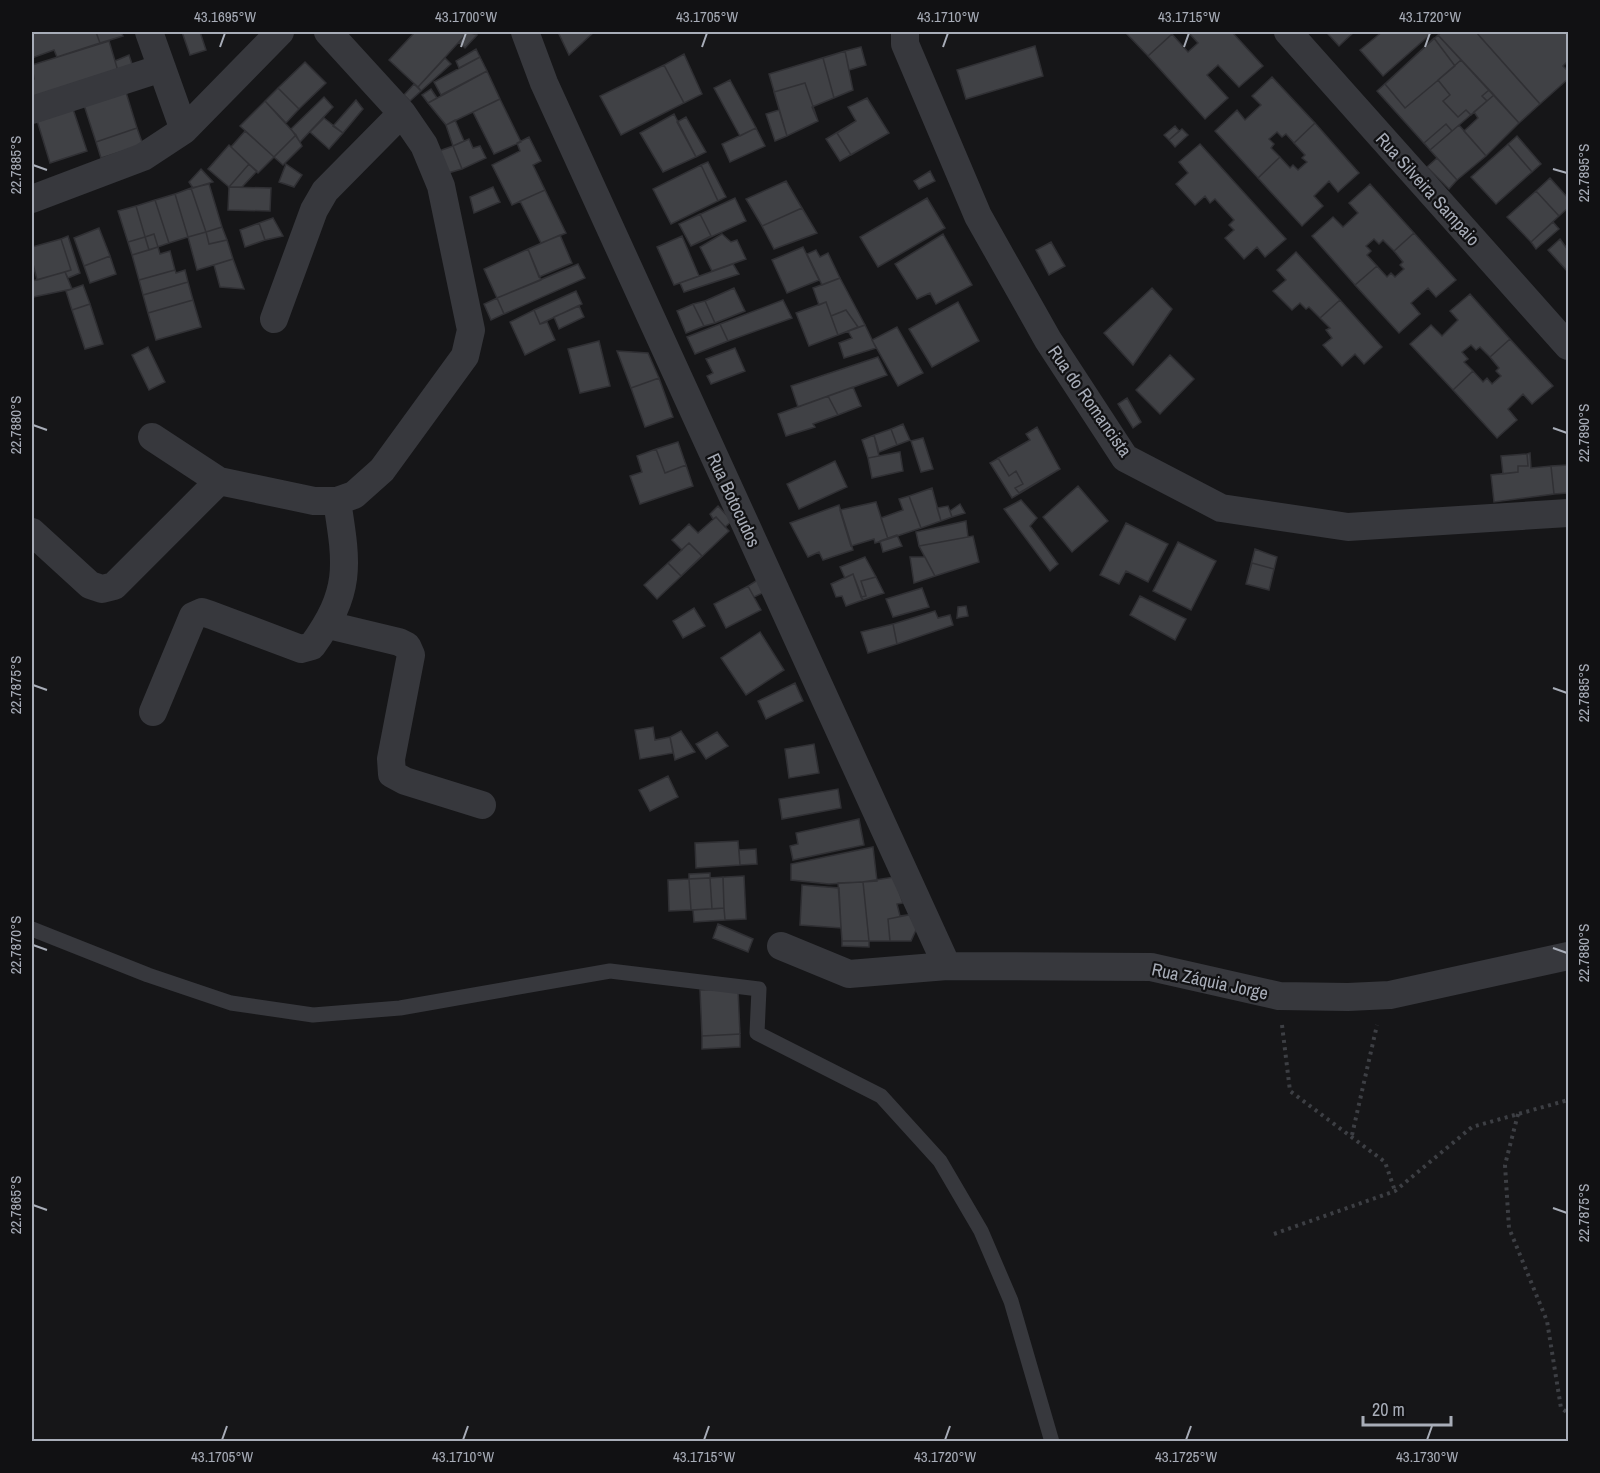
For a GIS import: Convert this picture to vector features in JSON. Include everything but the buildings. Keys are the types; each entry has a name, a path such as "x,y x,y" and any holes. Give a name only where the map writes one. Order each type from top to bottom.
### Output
{"street":[{"path":"150,32 184,130"},
{"path":"32,199 143,157 184,130 280,32"},
{"path":"152,437 219,481 314,501 337,501 354,495 382,470 465,356 471,330 441,186 424,145 402,113 328,32"},
{"name":"Rua Botocudos","path":"525,32 544,83 947,966"},
{"name":"Rua do Romancista","path":"905,32 905,44 978,216 1048,340 1125,458 1221,508 1348,527 1569,513"},
{"name":"Rua Silveira Sampaio","path":"1288,32 1569,346"},
{"path":"32,110 162,68"},
{"path":"274,319 314,210 325,191 402,113"},
{"path":"32,532 90,585 102,589 114,586 219,481"},
{"path":"153,712 193,616 201,612 301,649 312,646 328,625 342,592 346,560 337,501"},
{"path":"328,625 399,642 407,646 411,655 391,759 392,774 405,781 482,805"},
{"name":"Rua Záquia Jorge","path":"781,946 849,974 947,966 1151,967 1279,996 1390,995 1569,956"}],"lane":[{"path":"32,929 148,975 231,1003 313,1015 400,1008 610,971 759,989 758,1033 881,1096 940,1161 981,1231 1011,1301 1052,1442"}],"path":[{"path":"1352,1135 1377,1026 1390,995"},
{"path":"1279,996 1290,1091 1352,1135 1385,1162 1395,1191"},
{"path":"1274,1234 1395,1191 1472,1127 1569,1100"},
{"path":"1518,1114 1505,1165 1509,1228 1547,1321 1561,1408 1569,1413"}]}
